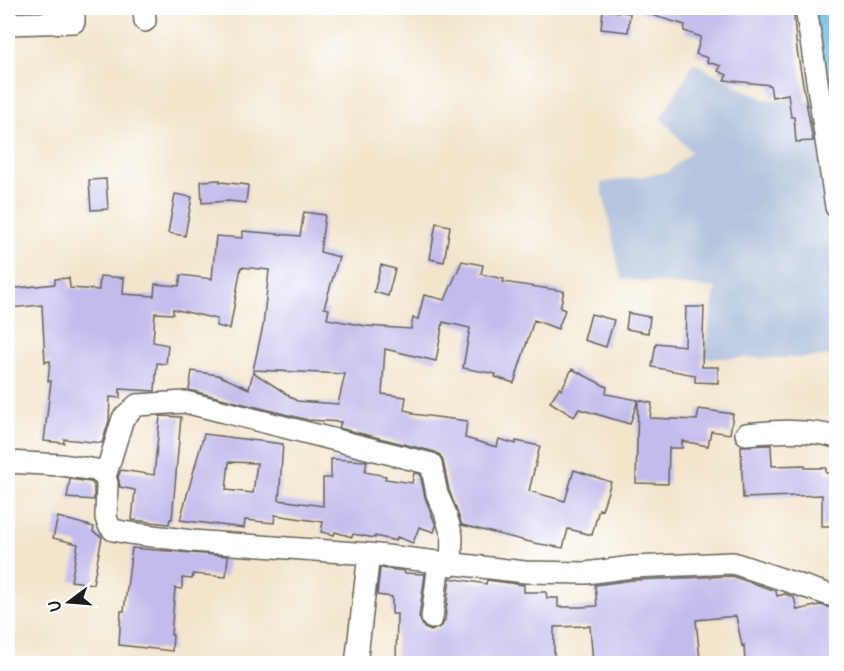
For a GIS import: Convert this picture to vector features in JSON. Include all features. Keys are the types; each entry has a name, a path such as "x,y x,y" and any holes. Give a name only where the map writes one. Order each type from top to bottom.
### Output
{"street":[{"path":"8,24 74,22 74,8"},
{"path":"806,8 837,207"},
{"path":"432,618 445,564 452,536 437,494 431,464 185,402 137,405 123,418 105,477 108,490 106,519 113,530 192,541 369,554 445,564 525,572 586,573 632,567 733,563 837,597"},
{"path":"746,434 774,431 837,437"},
{"path":"8,462 61,465 96,470 105,477"},
{"path":"356,663 369,554"}],"shaded area":[{"path":"694,63 762,99 823,102 836,226 836,355 807,358 703,358 716,288 621,279 601,183 668,172 691,152 661,118"}],"building":[{"path":"638,8 793,8 797,50 813,141 796,142 794,117 791,117 788,94 772,97 770,85 724,80 727,75 718,71 721,66 707,62 708,58 696,54 701,37 684,31 685,25 638,11"},
{"path":"603,10 630,13 628,32 601,29"},
{"path":"106,179 108,209 91,210 89,180"},
{"path":"220,180 220,182 248,185 246,203 228,201 202,203 201,181"},
{"path":"175,194 192,197 185,236 168,233"},
{"path":"304,212 325,215 320,252 339,257 324,308 329,309 327,319 366,326 411,329 413,318 418,319 424,295 445,300 462,261 483,265 481,274 504,279 503,282 564,291 560,308 565,310 558,329 534,320 514,383 495,377 496,374 463,368 470,328 443,322 436,361 385,349 382,394 406,397 404,410 413,412 412,414 467,421 465,438 497,447 499,439 516,444 516,441 540,446 529,491 565,501 574,470 611,482 602,510 599,509 592,535 568,529 563,548 462,525 449,490 443,461 435,452 339,428 341,422 308,420 189,390 192,371 218,375 249,389 253,372 297,401 338,404 345,374 253,370 263,326 269,270 241,267 230,329 216,326 217,319 173,309 173,314 155,313 153,342 168,345 166,364 157,363 155,391 120,389 120,398 110,397 109,421 102,443 64,439 64,443 44,441 51,381 48,381 50,361 45,362 42,305 8,308 8,289 55,284 55,279 69,278 70,288 99,290 100,276 124,278 123,294 154,296 155,284 179,286 181,275 212,279 216,236 243,238 243,231 300,236"},
{"path":"436,223 450,226 444,262 430,259"},
{"path":"381,265 395,269 388,296 374,292"},
{"path":"686,307 704,307 702,367 718,367 718,383 695,382 695,375 652,367 656,343 685,346"},
{"path":"628,313 650,317 648,333 626,329"},
{"path":"591,314 614,320 606,347 584,340"},
{"path":"572,369 607,387 606,394 638,400 630,424 579,409 574,417 550,402 559,388 561,390"},
{"path":"638,400 652,403 650,418 697,420 699,409 733,414 730,434 711,431 708,446 682,441 682,448 669,448 668,484 636,483"},
{"path":"160,416 181,417 172,519 169,524 132,520 135,490 120,487 118,477 121,470 154,475"},
{"path":"204,434 283,444 279,500 323,506 323,478 331,478 331,459 367,461 365,472 386,476 385,479 412,483 414,473 420,474 425,497 436,526 434,532 419,527 413,543 397,537 396,541 353,534 352,537 335,532 334,535 321,532 323,522 275,515 274,523 245,520 244,528 180,520","holes":["229,462 257,463 253,493 226,490"]},
{"path":"771,445 772,466 805,465 805,468 826,468 826,473 837,473 837,526 822,526 822,495 743,498 741,446"},
{"path":"70,479 91,482 94,485 94,500 67,498"},
{"path":"58,517 94,527 93,532 102,537 93,584 71,581 78,544 53,538"},
{"path":"132,548 228,556 226,577 193,574 192,579 182,578 182,589 175,588 172,651 119,645 121,611 124,611"},
{"path":"380,568 425,574 419,617 424,628 431,631 442,626 445,620 450,578 486,584 487,580 524,585 524,592 546,592 547,598 558,598 558,607 581,607 597,606 595,585 633,580 731,576 776,591 777,596 785,594 794,597 797,610 820,605 837,609 837,663 745,663 744,645 742,646 736,616 696,620 700,659 682,660 682,663 593,663 590,626 554,627 554,663 396,663 397,614 392,614 392,597 377,595"}],"waterway":[{"path":"816,8 836,132"}]}
